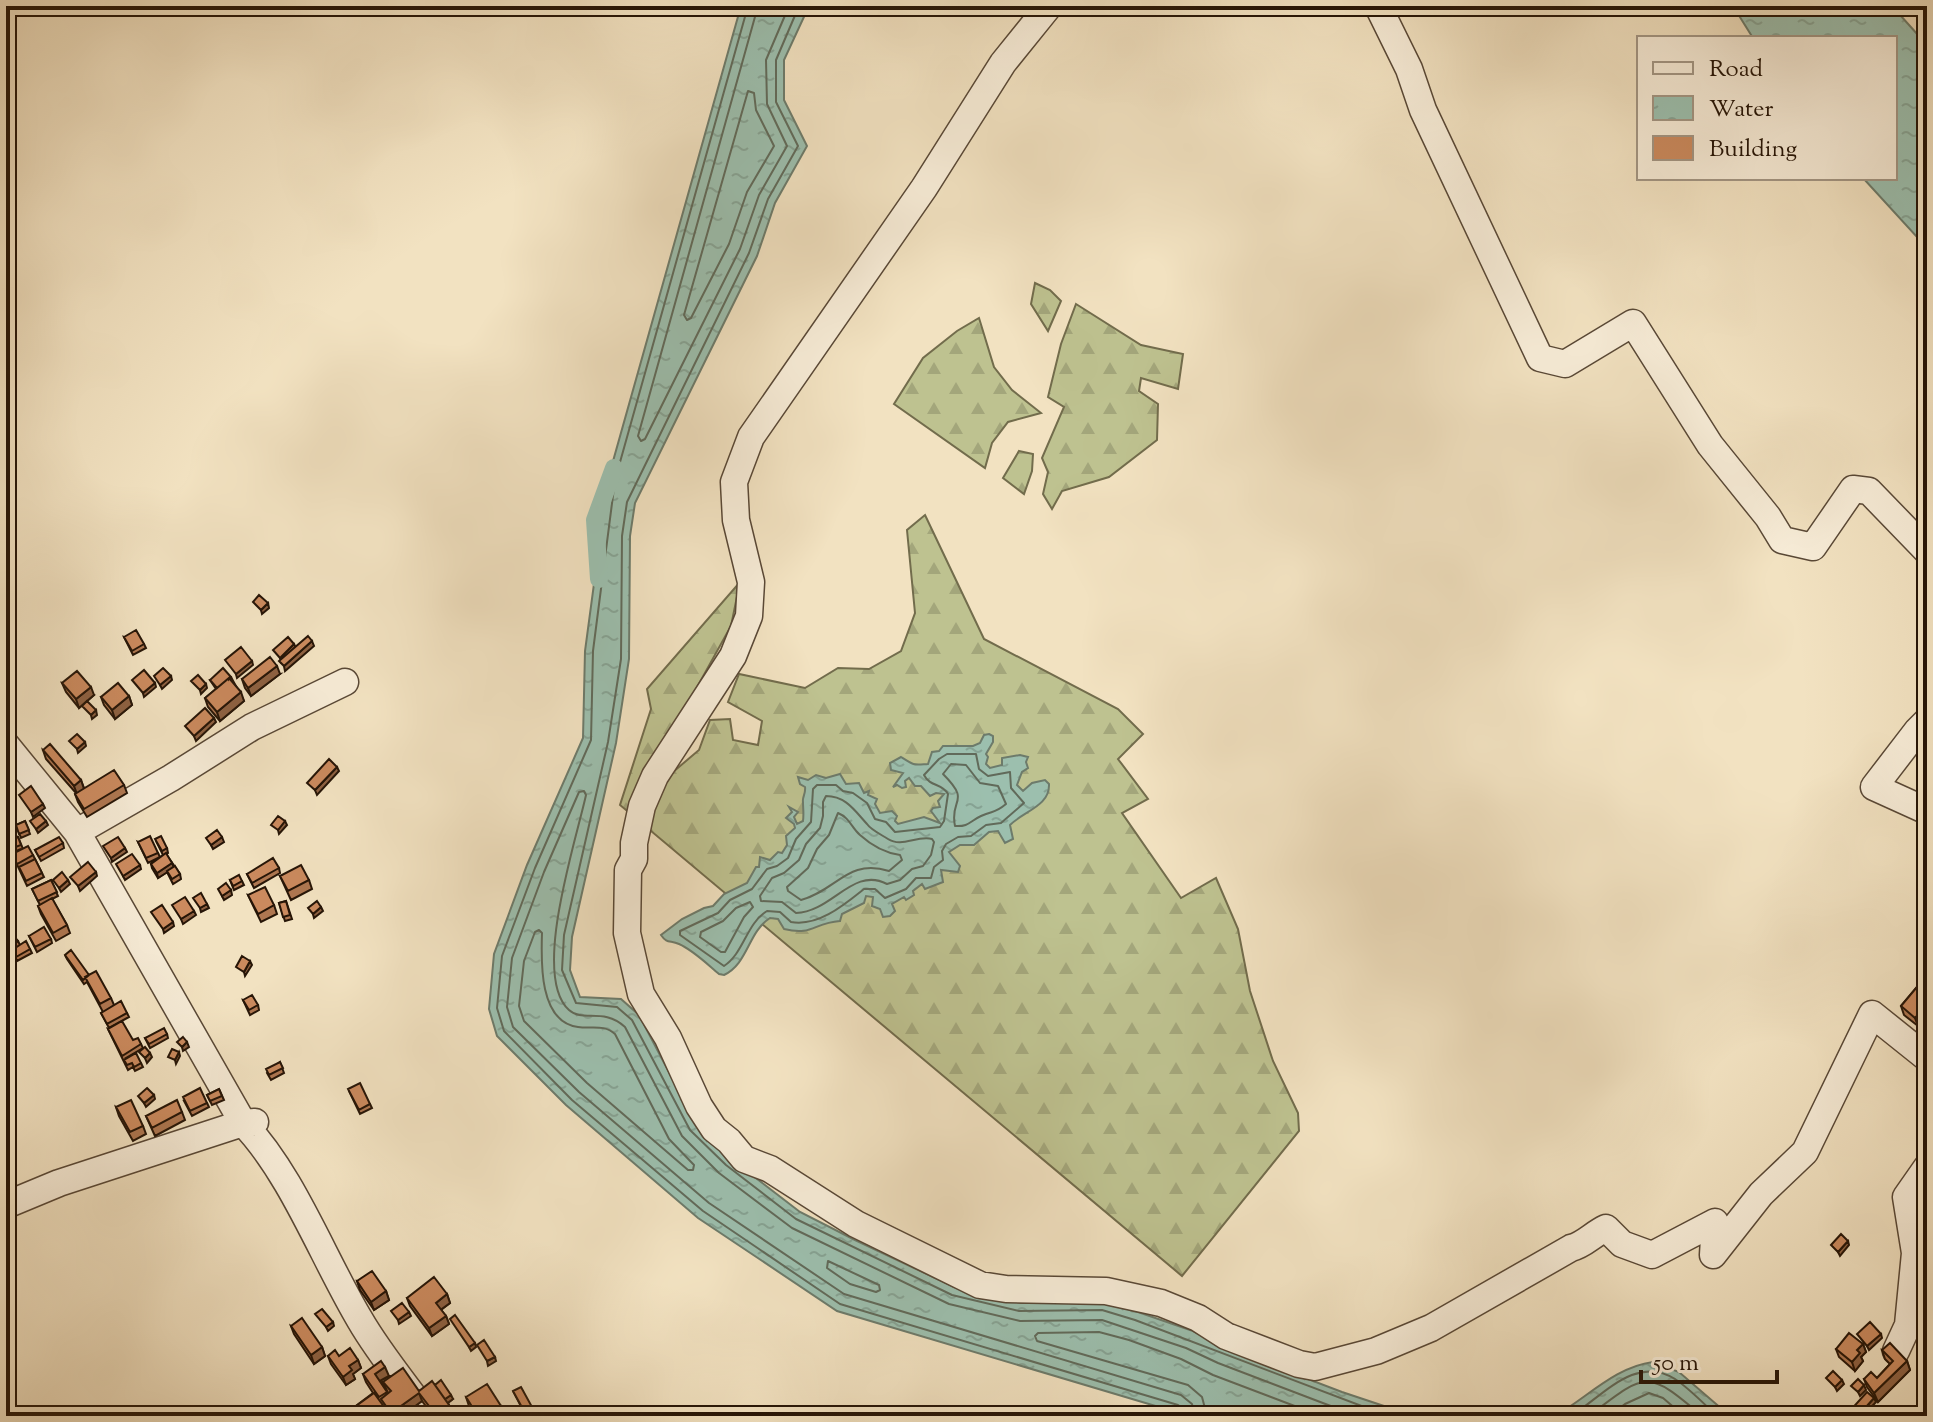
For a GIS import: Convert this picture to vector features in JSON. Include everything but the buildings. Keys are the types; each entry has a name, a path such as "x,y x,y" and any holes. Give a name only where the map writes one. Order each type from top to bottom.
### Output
{"street":[{"path":"1049,6 1003,63 924,188 751,437 734,482 736,520 751,582 749,616 733,656 655,776 642,806 634,859 628,870 627,933 641,994 668,1038 699,1106 714,1129 744,1159 770,1169 880,1236 980,1285 1006,1289 1106,1291 1161,1303 1198,1318 1226,1336 1287,1360 1315,1367 1376,1351 1431,1328 1571,1248 1581,1246 1592,1234 1606,1228 1622,1244 1652,1255 1715,1222 1713,1255 1761,1194 1805,1152 1872,1014 1927,1058"},
{"path":"1378,6 1409,69 1423,110 1540,358 1565,364 1633,323 1710,445 1768,517 1782,540 1813,547 1853,489 1869,491 1927,551"},
{"path":"77,832 252,727 345,682"},
{"path":"1927,721 1874,787 1927,811"},
{"path":"6,745 77,832 283,1179 361,1322 428,1416"},
{"path":"6,1205 59,1183 249,1122"},
{"path":"1896,1351 1908,1325 1915,1253 1906,1197 1927,1167"}],"green space":[{"path":"1035,283 1050,290 1061,301 1048,331 1031,304"},
{"path":"1076,304 1141,345 1183,354 1178,389 1141,378 1139,391 1158,404 1157,440 1109,477 1062,491 1052,509 1043,494 1048,472 1042,458 1064,407 1048,397 1061,344"},
{"path":"979,318 994,367 1012,390 1041,413 1008,422 992,443 985,468 894,404 923,358"},
{"path":"1019,451 1033,454 1032,471 1024,494 1003,478"},
{"path":"925,515 984,639 1118,709 1143,734 1118,759 1148,799 1122,813 1181,898 1216,878 1238,929 1250,991 1273,1061 1298,1113 1299,1131 1182,1276 620,805 651,709 647,689 740,582 731,626 670,736 673,772 699,750 710,720 730,719 733,740 758,745 762,721 728,702 739,674 805,688 838,668 869,669 901,651 915,613 907,530"}],"water":[{"path":"741,6 809,6 784,60 784,100 807,146 775,203 757,256 635,503 630,536 629,659 616,743 572,937 570,970 580,997 621,999 639,1015 696,1124 731,1159 800,1212 855,1240 954,1287 1021,1303 1103,1302 1138,1312 1342,1392 1414,1416 1189,1416 837,1311 698,1218 566,1105 497,1036 489,1009 494,954 527,865 583,738 585,651 608,479"},
{"path":"1733,6 1892,6 1927,45 1927,248 1865,180 1897,180 1897,36 1752,36"},
{"path":"989,734 993,736 993,742 986,754 986,764 990,768 1002,765 1002,758 1028,757 1028,768 1022,772 1017,785 1023,791 1032,783 1045,780 1049,784 1045,798 1010,825 1013,839 1005,843 998,831 989,832 974,845 960,845 949,852 960,866 958,872 941,870 943,882 925,889 922,884 913,891 914,895 892,904 895,911 890,916 883,917 880,909 872,906 873,897 866,896 864,903 842,914 840,921 807,930 784,929 778,919 770,918 757,931 738,963 724,975 661,935 682,919 713,906 724,894 747,883 759,867 760,857 770,860 778,852 782,853 787,845 786,836 795,828 786,818 792,812 789,807 798,812 794,817 797,824 803,821 805,787 798,777 808,780 816,775 826,778 840,774 846,784 859,783 864,793 869,791 868,795 877,799 875,804 880,813 892,811 897,816 895,821 898,824 924,817 940,823 931,811 940,807 938,801 944,794 930,796 909,778 905,781 906,787 893,787 903,773 891,770 890,763 901,757 914,764 928,764 932,752 939,751 943,746 973,746"},
{"path":"1653,1362 1679,1372 1730,1416 1555,1416 1614,1376"}],"waterway":[{"path":"599,579 595,520 614,468"}]}
